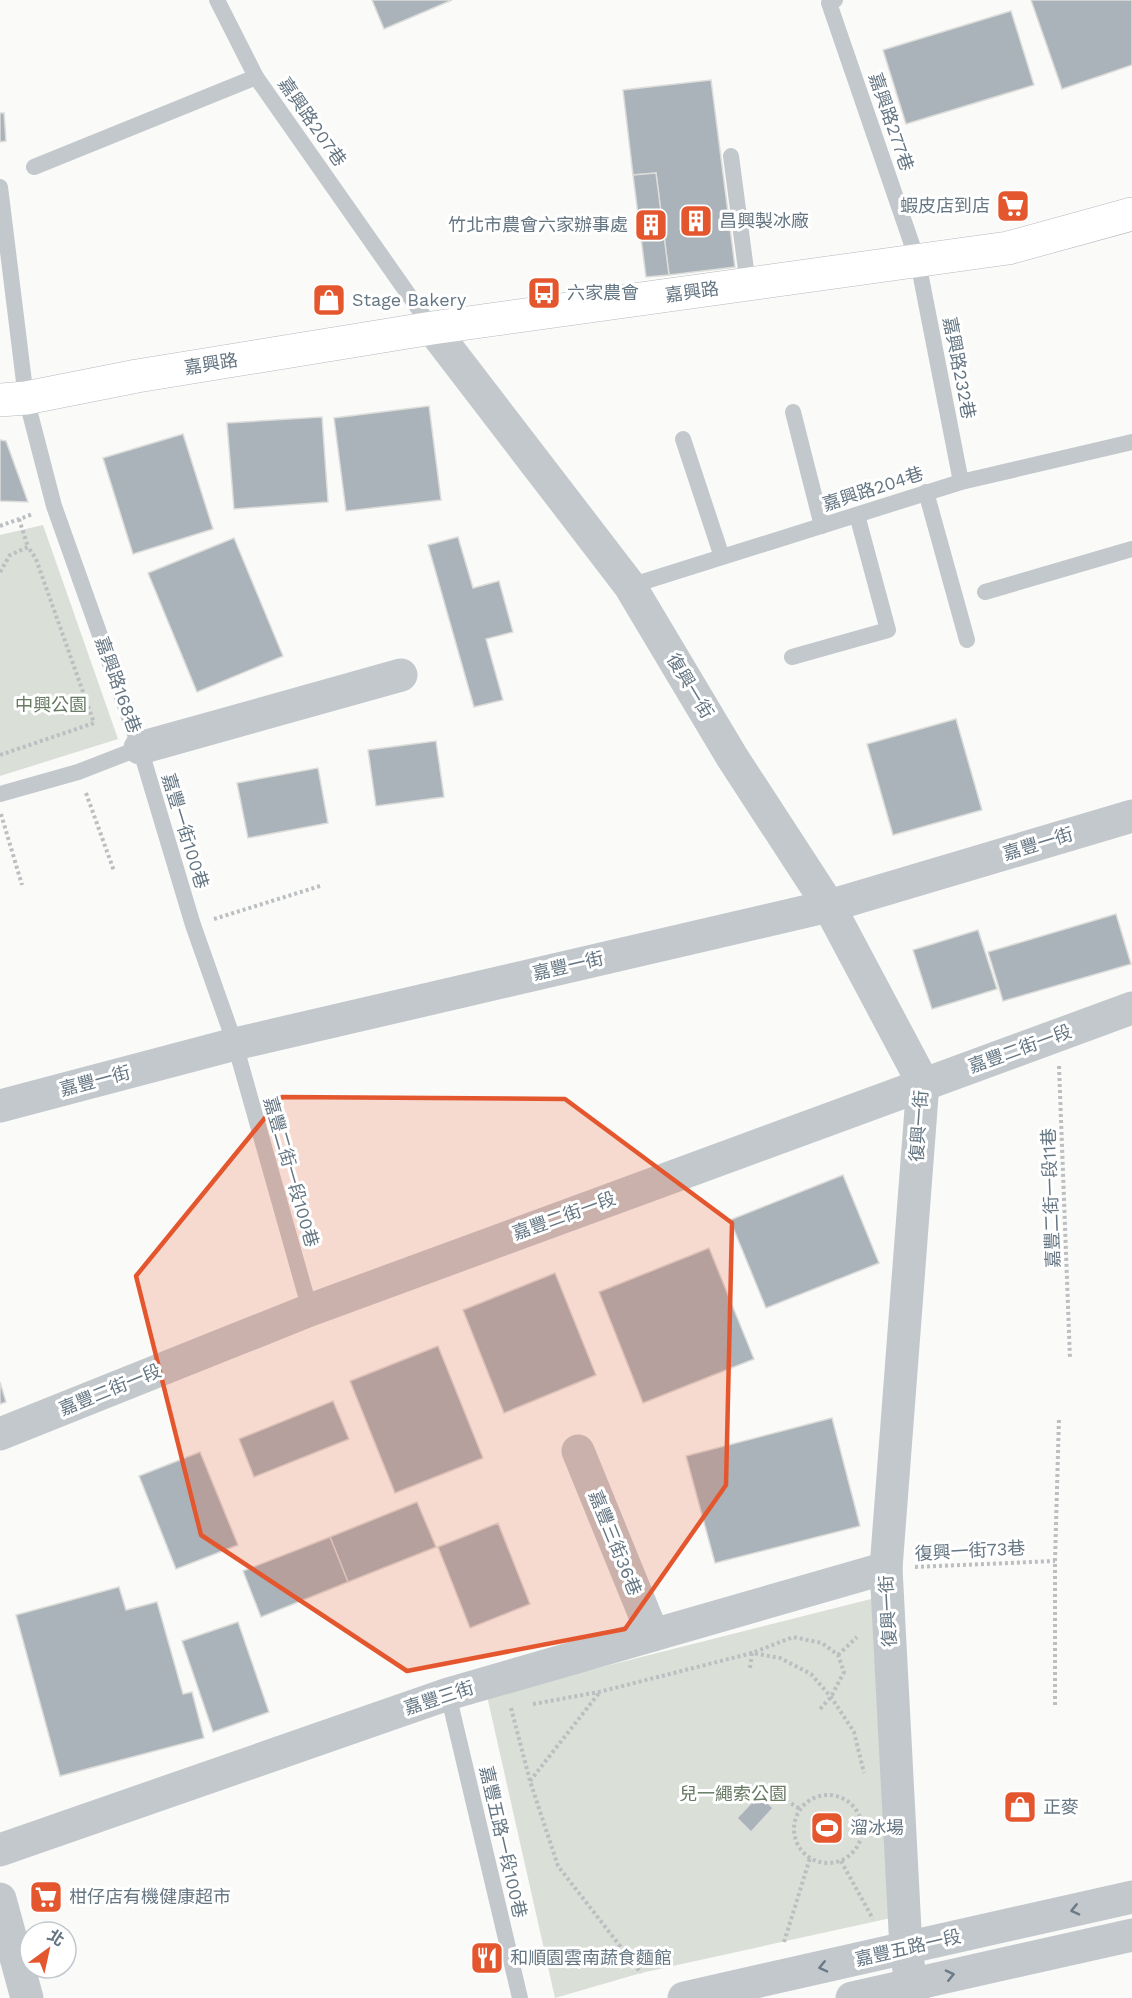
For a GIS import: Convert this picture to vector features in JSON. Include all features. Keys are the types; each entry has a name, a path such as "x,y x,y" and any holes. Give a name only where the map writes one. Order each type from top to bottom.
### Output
{"street":[{"name":"嘉興路","path":"13,399 432,327 1008,248 1132,214"},
{"name":"復興一街","path":"432,327 630,586 732,758 829,906 923,1083 886,1568 906,1949 912,1991"},
{"name":"嘉興路168巷","path":"140,748 401,675"},
{"name":"嘉豐一街","path":"0,1106 235,1044 829,906 1132,816"},
{"name":"嘉豐二街一段","path":"0,1434 310,1310 1132,1008"},
{"name":"嘉豐三街36巷","path":"578,1451 653,1635"},
{"name":"嘉豐三街","path":"0,1850 448,1694 886,1568"},
{"name":"嘉豐五路一段","path":"684,1998 1132,1897"},
{"path":"0,1899 27,1998"},
{"name":"嘉豐五路一段","path":"852,1998 912,1991 1132,1935"}],"lane":[{"path":"217,0 256,77"},
{"name":"嘉興路277巷","path":"835,0 829,3 918,262"},
{"name":"嘉興路207巷","path":"34,167 256,77 432,327"},
{"path":"731,156 748,285"},
{"name":"嘉興路168巷","path":"0,187 13,399 54,506 140,748"},
{"name":"嘉興路232巷","path":"918,262 961,482"},
{"path":"793,412 822,526"},
{"path":"683,439 722,557"},
{"name":"嘉興路204巷","path":"630,586 926,492 1132,442"},
{"path":"926,492 968,640"},
{"path":"792,657 888,630 857,515"},
{"path":"986,592 1132,549"},
{"path":"0,794 78,772 140,748"},
{"name":"嘉豐一街100巷","path":"140,748 193,925 235,1044"},
{"name":"嘉豐二街一段100巷","path":"235,1044 310,1310"},
{"name":"嘉豐五路一段100巷","path":"448,1694 520,1998"}],"path":[{"path":"0,526 54,506"},
{"path":"0,755 94,723 36,559 28,546 19,519"},
{"path":"0,572 10,555 28,546"},
{"path":"78,772 114,871"},
{"path":"0,811 22,885"},
{"path":"193,925 320,886"},
{"name":"嘉豐二街一段11巷","path":"1058,1036 1070,1359"},
{"path":"1055,1705 1055,1561 1059,1417"},
{"name":"復興一街73巷","path":"886,1568 1055,1561"},
{"path":"640,1973 558,1866 530,1781 511,1707 599,1692 752,1653 793,1637 822,1643 838,1655 844,1672 831,1696 819,1710"},
{"path":"750,1668 752,1653"},
{"path":"752,1653 780,1658 811,1674 831,1696 855,1732 865,1776"},
{"path":"530,1781 599,1692"},
{"path":"776,1794 800,1809"},
{"path":"830,1795 842,1798 851,1804 862,1824 862,1836 858,1846 851,1855 831,1864 820,1863 810,1858 801,1851 796,1842 795,1820 800,1809 808,1801 819,1796 830,1795"},
{"path":"784,1942 810,1858"},
{"path":"841,1861 873,1920 874,1909"}],"highlighted area":[{"path":"282,1097 565,1099 732,1223 726,1485 625,1629 407,1671 201,1535 136,1276"}],"green space":[{"name":"中興公園","path":"43,525 118,739 0,776 0,535"},
{"name":"兒一繩索公園","path":"875,1598 900,1916 641,1973 555,1998 487,1696"}],"building":[{"path":"372,0 452,0 384,29"},
{"path":"1031,0 1132,0 1132,65 1062,89"},
{"path":"1011,11 1034,85 906,124 883,50"},
{"name":"昌興製冰廠","path":"711,80 735,267 669,275 656,173 633,175 623,90"},
{"path":"0,113 4,113 6,141 0,142"},
{"name":"竹北市農會六家辦事處","path":"656,173 669,275 646,277 633,175"},
{"path":"429,406 441,500 346,511 334,418"},
{"path":"322,417 328,502 234,509 227,423"},
{"path":"183,434 213,529 133,554 103,458"},
{"path":"0,440 6,441 28,502 0,501"},
{"path":"458,537 473,588 499,581 513,632 486,639 503,700 474,707 428,545"},
{"path":"234,538 283,656 197,692 148,573"},
{"path":"956,719 982,810 893,835 867,744"},
{"path":"436,741 444,797 376,806 368,750"},
{"path":"318,768 328,823 248,838 237,783"},
{"path":"1116,914 1131,964 1003,1001 988,952"},
{"path":"978,930 997,989 932,1009 913,950"},
{"path":"843,1175 879,1263 766,1308 730,1220"},
{"path":"709,1248 754,1359 643,1403 599,1292"},
{"path":"555,1273 596,1375 504,1413 463,1310"},
{"path":"438,1346 483,1458 395,1493 350,1381"},
{"path":"0,1382 6,1402 0,1404"},
{"path":"333,1401 349,1439 254,1477 239,1439"},
{"path":"832,1418 860,1526 715,1563 686,1456"},
{"path":"200,1452 238,1545 176,1569 139,1476"},
{"path":"417,1502 436,1547 348,1582 330,1537"},
{"path":"498,1523 530,1604 470,1628 438,1547"},
{"path":"330,1537 348,1582 261,1617 243,1571"},
{"path":"119,1587 126,1610 157,1602 183,1694 192,1692 204,1738 60,1776 16,1615"},
{"path":"238,1622 269,1712 213,1732 182,1641"},
{"path":"759,1795 773,1808 751,1832 737,1818"}],"place":[{"name":"蝦皮店到店","path":"1013,206"},
{"name":"昌興製冰廠","path":"696,221"},
{"name":"竹北市農會六家辦事處","path":"651,225"},
{"name":"六家農會","path":"544,293"},
{"name":"Stage Bakery","path":"329,300"},
{"name":"正麥","path":"1020,1807"},
{"name":"溜冰場","path":"827,1828"},
{"name":"柑仔店有機健康超市","path":"46,1897"},
{"name":"和順園雲南蔬食麵館","path":"487,1958"}]}
